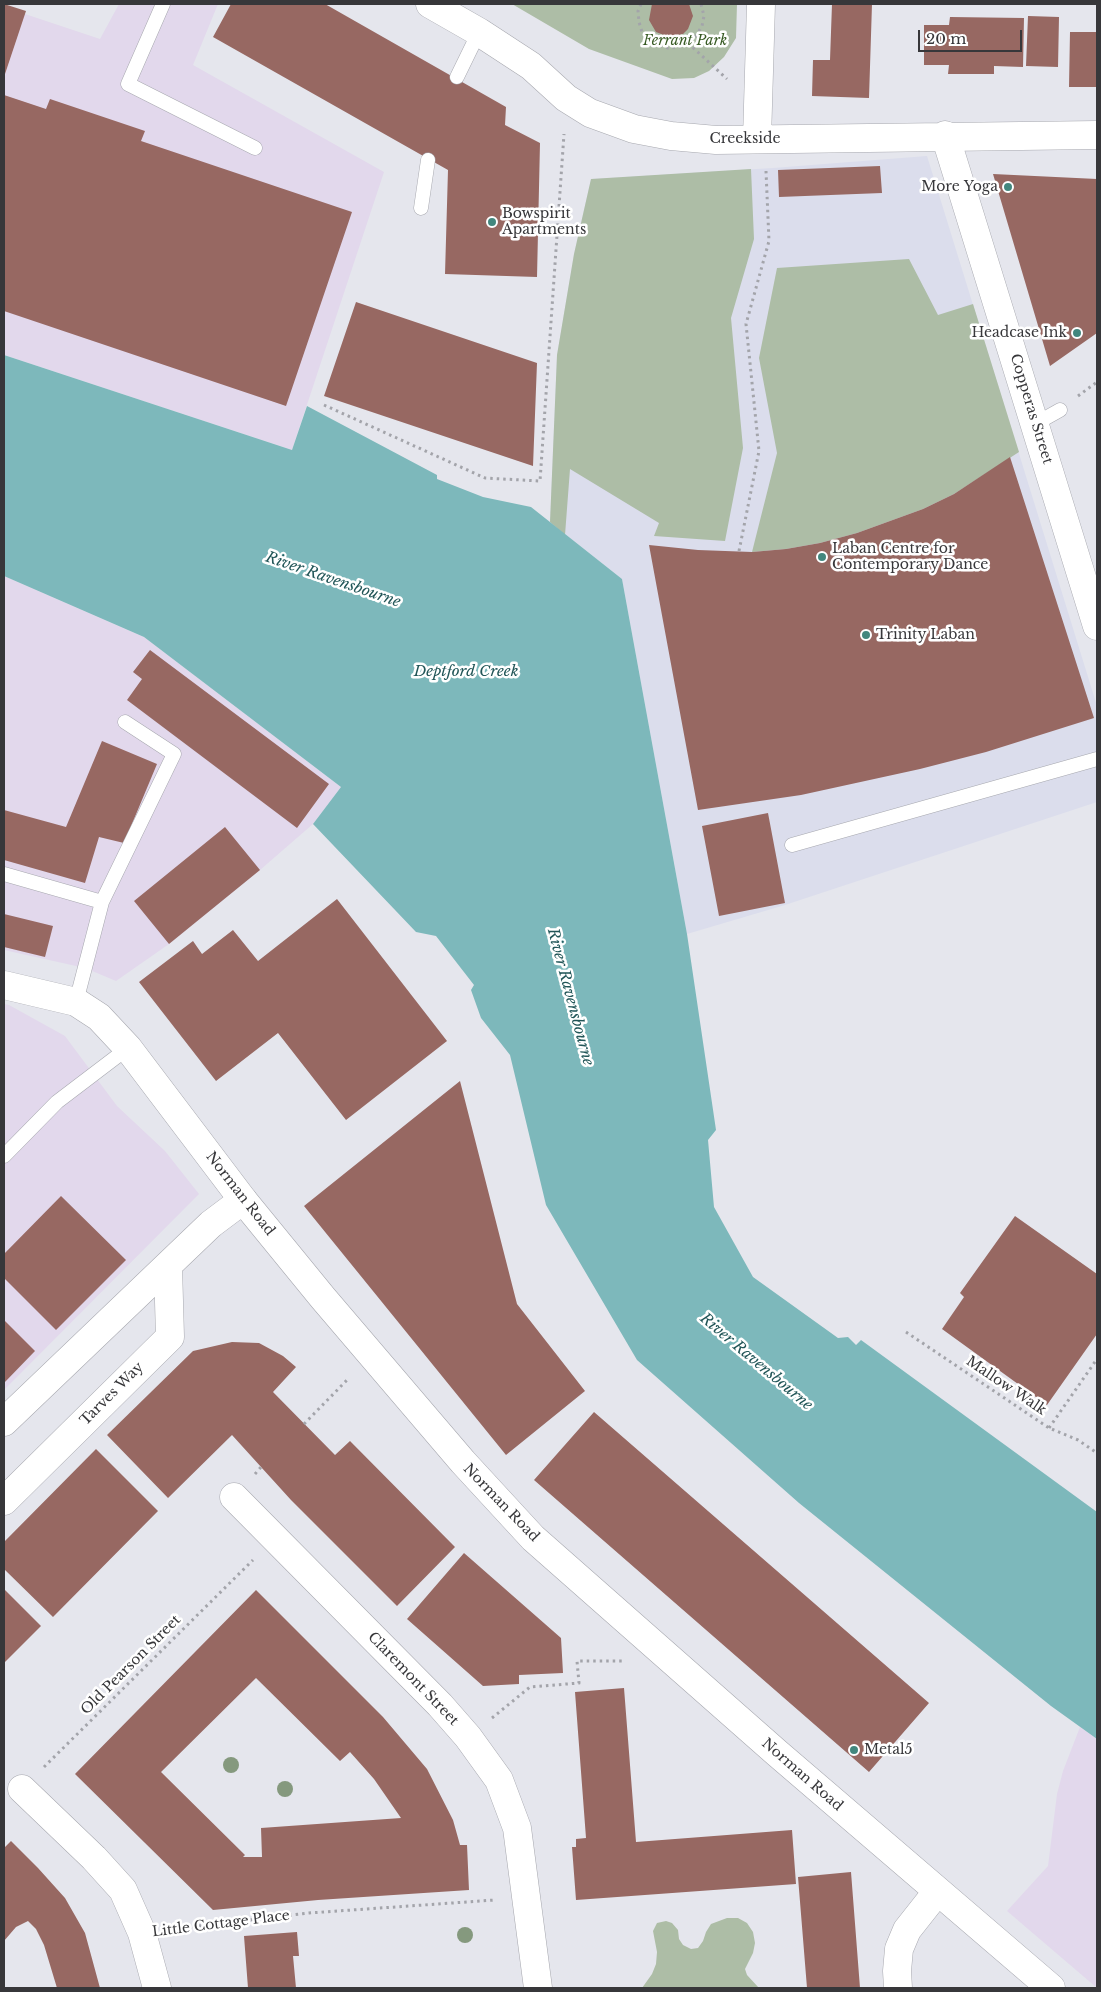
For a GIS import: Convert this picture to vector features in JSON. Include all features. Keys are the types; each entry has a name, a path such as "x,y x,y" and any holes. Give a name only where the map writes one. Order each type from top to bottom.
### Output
{"street":[{"path":"757,140 761,4"},
{"name":"Creekside","path":"435,5 532,66 566,98 590,113 634,129 670,136 757,140 1097,135"},
{"name":"Copperas Street","path":"945,136 1097,626"},
{"name":"Norman Road","path":"4,985 76,1002 99,1016 128,1048 243,1200 322,1298 463,1462 533,1538 937,1892 1051,1988"},
{"path":"4,1422 210,1224 243,1200"},
{"name":"Tarves Way","path":"4,1501 170,1337 168,1266"},
{"name":"Claremont Street","path":"234,1497 440,1705 468,1737 498,1780 517,1828 538,1988"},
{"name":"Little Cottage Place","path":"22,1790 94,1858 123,1890 142,1933"},
{"path":"898,1988 899,1949 907,1930 937,1892"},
{"path":"142,1933 157,1988"}],"lane":[{"path":"164,4 128,84 255,148"},
{"path":"457,77 479,32"},
{"path":"421,208 428,160"},
{"path":"1035,424 1060,410"},
{"path":"76,1002 102,902 174,754 125,722"},
{"path":"792,845 1097,759"},
{"path":"4,874 102,902"},
{"path":"4,1156 57,1102 128,1048"}],"path":[{"path":"640,4 638,11 642,32 649,40 668,48 688,43 696,36 702,26 704,16 702,4"},
{"path":"688,43 728,80"},
{"path":"324,405 485,478 540,481 566,98"},
{"path":"739,551 759,451 746,324 769,241 766,169 757,140"},
{"name":"Mallow Walk","path":"906,1332 1049,1428 1078,1440 1097,1453"},
{"path":"1049,1428 1097,1359"},
{"path":"304,1424 348,1379"},
{"name":"Old Pearson Street","path":"22,1790 275,1538"},
{"path":"468,1737 530,1687 579,1684 577,1661 630,1661"},
{"name":"Little Cottage Place","path":"142,1933 309,1913 525,1898"}],"shaded area":[{"path":"119,4 218,4 193,65 384,172 292,450 4,355 4,7 100,39"},
{"name":"Laban Centre for Contemporary Dance","path":"927,156 1097,706 1097,802 785,905 687,934 622,579 550,522 557,355 574,254 591,179"},
{"path":"4,576 144,637 341,787 313,824 260,870 169,944 116,981 85,968 4,950"},
{"path":"4,1004 65,1036 117,1106 165,1151 199,1194 4,1390"},
{"path":"1080,1727 1097,1739 1097,1988 1007,1911 1048,1866 1057,1794 1063,1771"}],"green space":[{"name":"Ferrant Park","path":"512,4 737,4 736,38 724,57 709,71 694,78 672,79 589,49"},
{"path":"751,169 754,239 731,318 743,448 725,541 654,536 659,523 570,469 565,535 550,522 557,355 574,254 591,179"},
{"path":"909,259 938,315 973,304 1019,452 954,494 923,509 857,533 820,543 752,552 777,453 759,358 777,268"},
{"path":"727,1918 738,1918 747,1923 753,1932 755,1943 753,1953 745,1969 747,1975 759,1988 642,1988 652,1974 656,1964 657,1952 653,1931 657,1923 666,1921 672,1923 678,1930 679,1939 683,1945 691,1949 698,1948 711,1924"}],"water":[{"name":"Deptford Creek","path":"4,355 292,450 307,406 437,475 437,479 483,497 531,507 622,579 687,934 716,1130 708,1140 714,1207 753,1277 838,1338 848,1337 856,1345 861,1340 1097,1512 1097,1739 1051,1706 799,1503 637,1360 546,1205 510,1055 481,1018 471,990 474,985 436,936 416,932 313,824 341,787 144,637 4,576"}],"building":[{"path":"4,4 26,11 4,77"},
{"path":"231,4 325,4 506,107 505,125 540,143 537,277 445,274 448,170 213,37"},
{"path":"652,4 689,4 693,16 688,29 683,34 669,37 656,32 649,20"},
{"path":"832,4 872,4 869,98 812,96 813,60 830,60"},
{"path":"1028,16 1059,17 1058,67 1026,66"},
{"path":"950,17 1024,18 1023,67 994,66 994,74 948,74 949,65 924,65 924,25 949,25"},
{"path":"1070,32 1097,32 1097,87 1069,87"},
{"path":"4,95 46,109 50,99 145,131 141,141 352,212 286,406 4,311"},
{"path":"880,166 882,193 779,197 778,170"},
{"path":"993,174 1097,179 1097,333 1050,366"},
{"path":"356,302 537,363 533,466 324,396"},
{"name":"Trinity Laban","path":"1010,457 1094,718 986,752 920,769 801,795 698,810 649,545 698,550 752,552 820,543 857,533 923,509 954,494"},
{"path":"150,650 329,784 297,828 127,700 142,679 133,672"},
{"path":"102,741 157,764 124,843 99,837 85,883 4,860 4,810 66,827"},
{"path":"768,813 785,903 719,916 702,826"},
{"path":"225,827 260,870 169,944 134,901"},
{"path":"337,899 447,1041 346,1120 278,1033 216,1081 139,982 193,941 202,954 233,930 258,961"},
{"path":"4,914 53,926 45,957 4,947"},
{"path":"460,1081 517,1304 585,1391 506,1455 304,1206"},
{"path":"61,1196 126,1260 56,1330 4,1278 4,1254"},
{"path":"1015,1216 1097,1274 1097,1334 1047,1405 942,1329 964,1297 960,1293"},
{"path":"4,1320 35,1351 4,1383"},
{"path":"232,1342 259,1343 283,1356 296,1367 273,1392 335,1455 350,1441 455,1547 397,1606 291,1500 232,1435 168,1498 107,1435 193,1351"},
{"path":"594,1412 929,1703 869,1772 534,1480"},
{"path":"96,1449 158,1511 53,1617 4,1569 4,1542"},
{"path":"464,1553 561,1638 563,1673 519,1675 519,1684 483,1686 407,1619"},
{"path":"4,1589 41,1626 4,1663"},
{"path":"256,1590 383,1717 427,1769 453,1820 460,1845 467,1845 469,1890 318,1900 213,1910 75,1774","holes":["256,1678 340,1761 350,1752 374,1779 401,1818 261,1828 262,1857 243,1857 245,1855 161,1772"]},
{"path":"624,1688 636,1842 792,1830 796,1884 576,1900 572,1847 576,1847 576,1839 586,1838 575,1692"},
{"path":"11,1841 65,1898 85,1933 100,1988 57,1988 44,1945 36,1929 28,1921 16,1927 4,1941 4,1848"},
{"path":"851,1872 860,1988 807,1988 798,1877"},
{"path":"297,1932 299,1956 293,1956 296,1988 248,1988 244,1936"}],"place":[{"name":"More Yoga","path":"1008,187"},
{"name":"Bowspirit Apartments","path":"492,222"},
{"name":"Headcase Ink","path":"1077,333"},
{"name":"Laban Centre for Contemporary Dance","path":"822,557"},
{"name":"Trinity Laban","path":"866,635"},
{"name":"Metal5","path":"854,1750"}],"water label":[{"name":"River Ravensbourne","path":"333,580"},
{"name":"River Ravensbourne","path":"570,997"},
{"name":"River Ravensbourne","path":"756,1362"}]}
